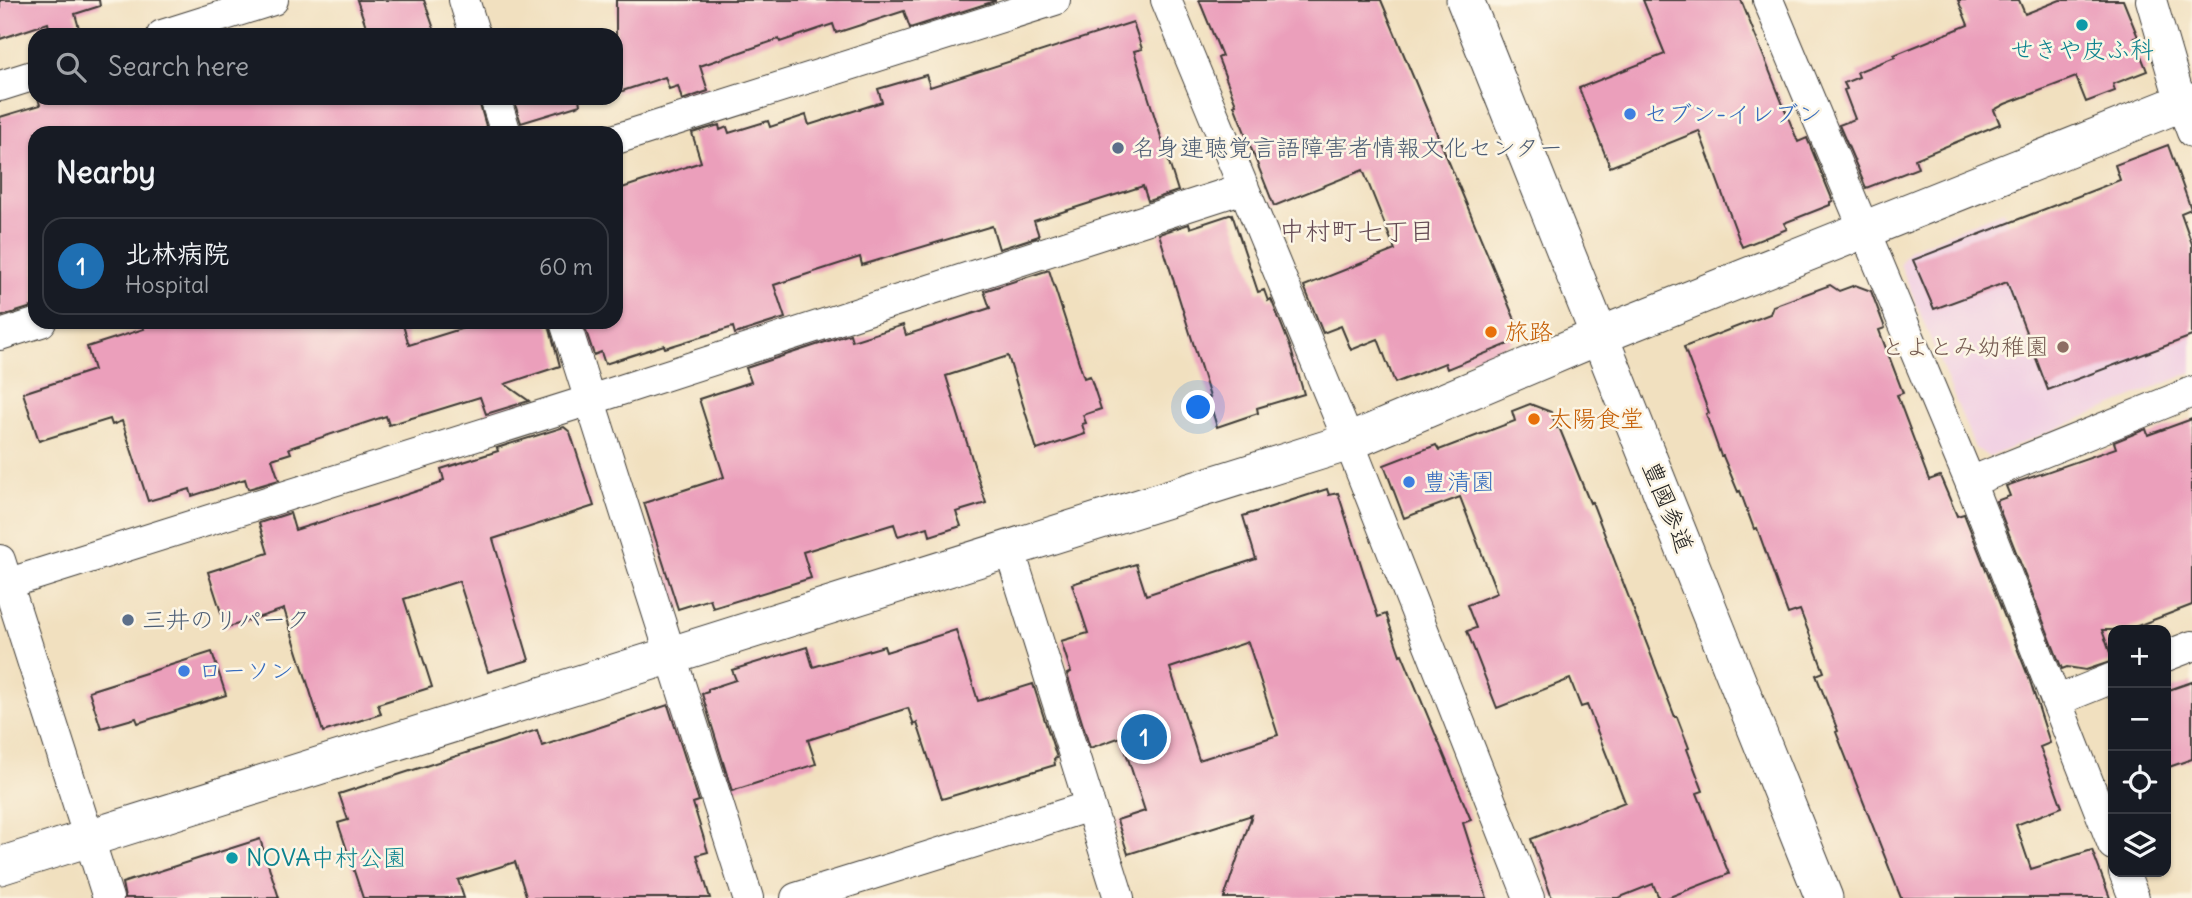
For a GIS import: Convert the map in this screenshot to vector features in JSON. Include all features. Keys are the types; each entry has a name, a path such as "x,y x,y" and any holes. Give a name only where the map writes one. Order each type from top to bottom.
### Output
{"street":[{"path":"184,28 273,0"},
{"path":"464,0 473,28"},
{"path":"623,137 1055,0"},
{"path":"1166,0 1349,442 1529,898"},
{"name":"豊國参道","path":"1465,0 1824,898"},
{"path":"1768,0 1970,482 2108,832"},
{"path":"0,866 1349,442 1599,336 1864,230 2188,112 2151,0"},
{"path":"0,86 28,77"},
{"path":"497,105 504,126"},
{"path":"108,898 3,576 590,400 1244,188"},
{"path":"0,335 28,326"},
{"path":"567,329 748,898"},
{"path":"1970,482 2192,392"},
{"path":"1009,548 1119,898"},
{"path":"2171,654 2192,646"},
{"path":"2056,701 2108,680"},
{"path":"796,898 1090,806"},
{"path":"2126,877 2134,898"}],"shaded area":[{"name":"とよとみ幼稚園","path":"2003,211 2047,322 2192,267 2192,372 1989,457 1975,448 1900,264 1909,250"}],"building":[{"path":"0,0 99,0 100,6 75,14 79,28 49,28 48,23 0,39"},
{"path":"357,0 424,0 434,28 367,28"},
{"path":"616,0 995,0 910,28 904,11 836,33 833,24 780,42 779,39 700,66 708,91 682,100 678,86 669,89 665,77 623,91 623,28 616,28"},
{"path":"1199,0 1381,0 1518,327 1511,343 1447,369 1445,363 1395,383 1378,339 1351,350 1341,326 1323,333 1304,286 1395,250 1363,170 1274,206 1234,105 1236,104 1218,58 1222,56"},
{"path":"1643,0 1741,0 1798,142 1807,138 1833,201 1830,205 1784,223 1787,229 1742,247 1699,131 1610,167 1579,88 1665,54"},
{"path":"1958,0 2019,0 2025,14 2060,0 2123,0 2138,37 2134,38 2147,71 2113,84 2115,91 2086,102 2076,77 2005,104 1994,110 2000,124 1915,159 1918,168 1866,188 1839,125 1855,119 1844,83 1859,77 1857,72 1968,25"},
{"path":"1133,22 1142,49 1134,51 1178,191 1148,201 1143,186 1034,221 1039,236 999,249 992,226 862,265 860,257 774,285 785,318 735,334 733,327 605,364 601,352 594,355 585,329 623,329 623,188 701,162 692,133 719,125 720,130 727,127 729,133 768,121 770,127 806,115 809,125 882,102 878,89 926,75 930,87"},
{"path":"40,105 480,105 486,126 28,126 28,308 0,317 0,117"},
{"path":"515,105 580,105 521,123"},
{"path":"2168,145 2191,209 2181,213 2192,244 2192,336 2048,390 2007,282 1934,309 1913,260 2120,180 2115,165"},
{"path":"1232,214 1258,292 1264,290 1268,301 1271,299 1290,346 1304,394 1257,408 1258,413 1217,427 1159,234 1189,224 1190,228"},
{"path":"1049,270 1084,378 1090,376 1101,409 1083,415 1086,423 1082,424 1085,434 1037,450 1008,356 946,376 986,503 956,512 961,526 930,536 928,527 898,536 894,524 803,552 811,578 713,608 710,599 678,609 644,503 724,477 699,399 751,382 746,368 850,334 852,341 903,325 906,335 990,308 984,291"},
{"path":"1830,285 1839,291 1855,285 1871,291 1885,328 1879,330 1903,393 1897,395 1929,480 1940,476 1957,516 1964,514 2030,681 2050,743 2040,747 2062,807 2016,825 2031,869 2092,850 2110,898 1901,898 1816,675 1824,672 1800,610 1788,614 1757,528 1754,529 1740,491 1738,492 1721,456 1706,414 1709,413 1684,347 1770,314 1773,306"},
{"path":"144,329 404,329 409,345 460,329 550,329 560,366 505,384 529,401 486,414 480,397 389,425 386,416 289,448 291,453 272,459 279,480 248,489 245,479 192,496 190,489 148,501 122,421 112,425 110,419 39,441 23,393 94,370 87,347"},
{"path":"1530,404 1551,412 1590,503 1592,502 1689,748 1687,749 1703,791 1697,793 1729,874 1667,898 1659,898 1653,884 1618,898 1552,898 1531,839 1625,802 1587,705 1581,707 1570,679 1497,708 1467,631 1476,628 1467,605 1497,593 1460,497 1404,518 1384,465 1436,445 1439,450 1515,421 1512,411"},
{"path":"2192,419 2192,605 2140,625 2108,625 2108,630 2102,630 2108,647 2108,663 2086,670 2067,667 2062,669 1996,501 2010,496 2006,486 2116,448 2114,442 2146,429 2148,435"},
{"path":"564,427 570,432 594,506 493,539 529,660 488,672 459,581 404,599 432,687 378,704 381,714 323,732 284,609 226,628 208,572 268,553 259,523 290,513 295,530 375,505 441,483 444,480 441,469"},
{"path":"1327,489 1329,495 1338,493 1378,617 1386,614 1400,655 1402,654 1471,820 1463,823 1487,898 1224,898 1252,815 1128,854 1117,820 1145,811 1121,737 1090,748 1067,674 1071,672 1061,641 1088,633 1072,584 1136,564 1146,595 1256,559 1243,516","holes":["1248,642 1278,735 1199,760 1170,668"]},
{"path":"956,630 978,701 1033,684 1057,758 1054,759 1055,765 942,799 917,723 914,725 908,708 808,740 816,764 732,791 702,694 708,692 708,689 736,680 732,670 807,647 813,667 884,646 886,652"},
{"name":"ローソン","path":"212,652 226,695 138,723 136,718 101,728 89,691"},
{"path":"2192,682 2192,759 2171,766 2171,751 2171,689"},
{"path":"668,705 699,801 693,803 708,852 697,855 710,898 527,898 515,862 458,880 464,898 363,898 338,823 348,820 339,794 537,730 542,746"},
{"name":"NOVA中村公園","path":"260,839 279,898 125,898 122,883"}],"place":[{"name":"せきや皮ふ科","path":"2082,25"},
{"name":"セブン-イレブン","path":"1630,114"},
{"name":"名身連聴覚言語障害者情報文化センター","path":"1118,148"},
{"name":"旅路","path":"1491,332"},
{"name":"とよとみ幼稚園","path":"2063,347"},
{"name":"太陽食堂","path":"1534,419"},
{"name":"豊清園","path":"1409,482"},
{"name":"三井のリパーク","path":"128,620"},
{"name":"ローソン","path":"184,671"},
{"name":"北林病院","path":"1144,737"},
{"name":"NOVA中村公園","path":"232,858"}],"district":[{"name":"中村町七丁目","path":"1357,231"}]}
